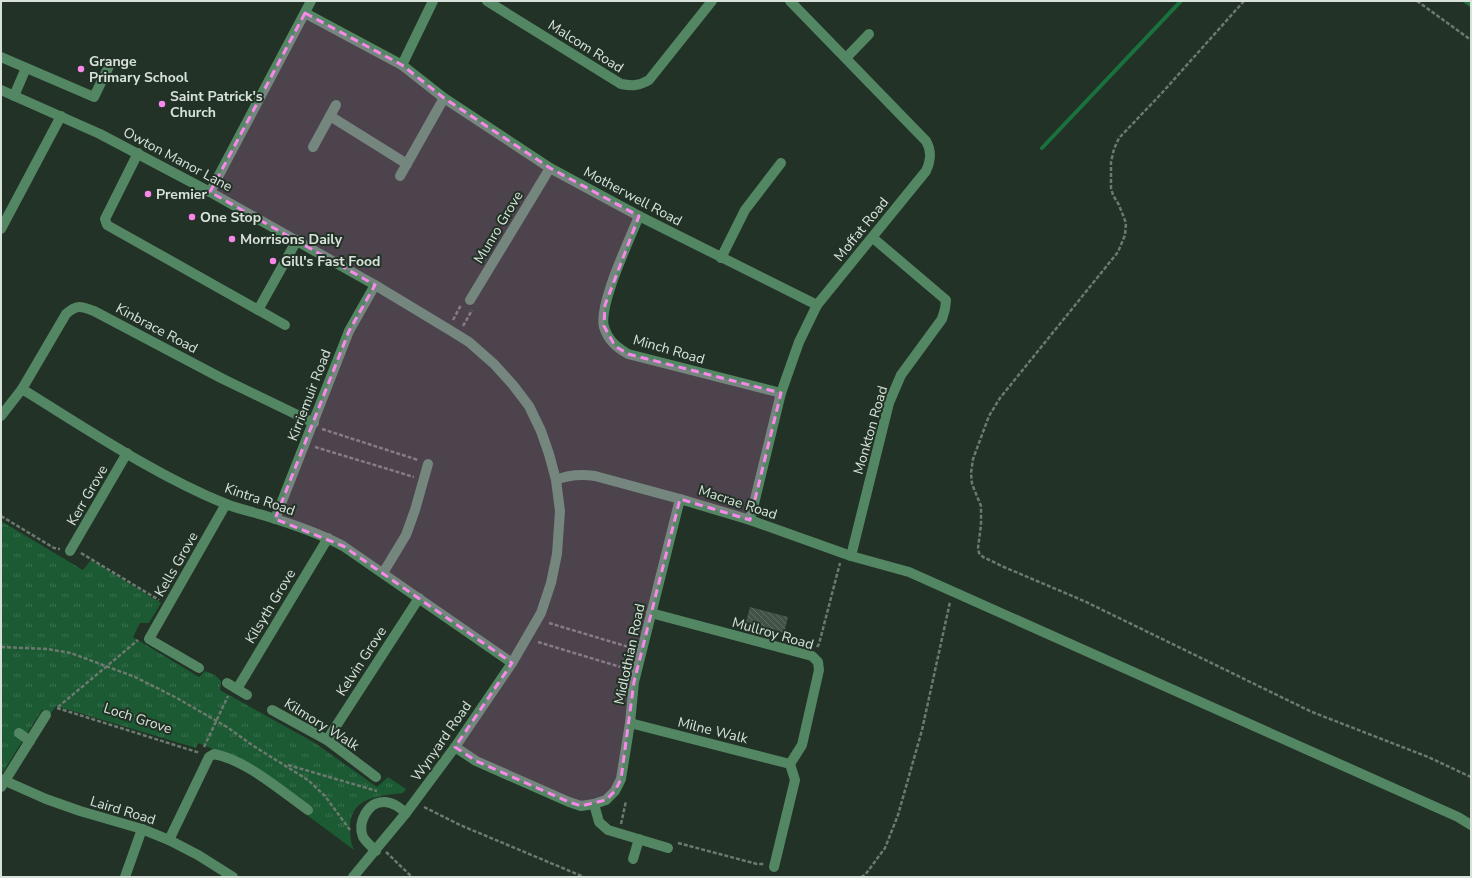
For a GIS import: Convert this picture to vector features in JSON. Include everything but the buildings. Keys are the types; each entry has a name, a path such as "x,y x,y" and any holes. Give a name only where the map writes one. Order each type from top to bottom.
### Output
{"street":[{"path":"210,192 311,1"},
{"path":"402,65 433,1"},
{"name":"Malcom Road","path":"487,1 621,84 632,86 642,84 649,80 712,1"},
{"name":"Moffat Road","path":"750,520 781,393 800,342 817,305 926,171 930,164 930,148 926,141 790,1"},
{"name":"Motherwell Road","path":"305,13 402,65 444,98 550,168 639,216 817,305"},
{"path":"846,58 869,34"},
{"path":"1,57 94,97 110,64"},
{"path":"14,96 26,68"},
{"name":"Owton Manor Lane","path":"1,90 61,116 138,153 297,240 458,335 469,342 494,364 529,406 541,431 556,480 560,512 557,554 551,583 541,613"},
{"path":"400,176 444,98"},
{"path":"313,147 336,105"},
{"path":"1,229 61,116"},
{"path":"330,116 407,164"},
{"path":"138,153 105,219 107,225 285,325"},
{"path":"721,258 745,210 781,163"},
{"name":"Munro Grove","path":"470,300 550,168"},
{"name":"Minch Road","path":"639,216 605,305 603,316 604,326 608,337 615,346 628,354 781,393"},
{"name":"Monkton Road","path":"847,555 890,403 901,375 942,318 946,300 872,238"},
{"path":"258,310 297,240"},
{"name":"Kirriemuir Road","path":"275,519 349,330 375,285"},
{"name":"Kinbrace Road","path":"22,389 66,314 73,308 82,307 94,311 221,378 313,424"},
{"path":"1,416 22,389"},
{"name":"Kintra Road","path":"22,389 127,453 172,478 226,504 275,519 328,538 343,546 512,663"},
{"name":"Kerr Grove","path":"71,550 127,453"},
{"path":"383,573 406,535 428,464"},
{"name":"Macrae Road","path":"556,480 590,475 680,499 750,520 847,555 909,572 1458,817 1471,825"},
{"name":"Midlothian Road","path":"455,747 476,761 581,806 606,800 615,791 621,779 630,723 634,682 680,499"},
{"name":"Kells Grove","path":"146,637 168,606 226,504"},
{"name":"Kilsyth Grove","path":"232,686 328,538"},
{"name":"Kelvin Grove","path":"327,740 419,598"},
{"name":"Wynyard Road","path":"353,877 378,849 455,747 512,663 541,613"},
{"name":"Mullroy Road","path":"651,613 812,656 818,662 819,670 802,746 790,764"},
{"path":"146,637 199,668"},
{"path":"232,686 247,695"},
{"name":"Kilmory Walk","path":"272,710 327,740 376,776"},
{"path":"2,782 46,715"},
{"name":"Milne Walk","path":"630,723 790,764"},
{"path":"19,733 30,741"},
{"path":"170,840 205,755 214,754 224,756 284,786 308,810"},
{"path":"774,866 795,780 790,764"},
{"name":"Laird Road","path":"2,782 80,811 142,829 170,840 198,854 233,877"},
{"path":"378,849 364,838 361,830 361,822 367,813 375,803 385,801 396,805 406,813"},
{"path":"594,804 599,822 608,830 638,839 671,845"},
{"path":"125,877 142,829"},
{"path":"633,859 638,839"}],"path":[{"path":"1244,1 1162,94 1119,138 1110,162 1111,188 1112,196 1119,206 1126,223 1126,234 1118,252 1000,398 989,416 973,459 971,473 972,484 981,506 981,525 978,548 979,553 983,557 1004,567 1084,601 1312,712 1428,757 1471,777"},
{"path":"1417,1 1471,40"},
{"path":"448,329 465,298 470,300 475,304 458,335"},
{"path":"313,424 428,464"},
{"path":"305,444 424,480"},
{"path":"1,516 54,548 71,550 168,606"},
{"path":"812,656 819,644 847,555"},
{"path":"861,877 865,875 885,848 898,815 922,730 952,591"},
{"path":"549,622 642,651"},
{"path":"107,666 146,637"},
{"path":"538,642 637,672"},
{"path":"1,647 71,653 135,677 175,697 216,721 308,780 325,796 340,814 351,832"},
{"name":"Loch Grove","path":"107,666 57,708 205,755"},
{"path":"205,755 216,721 232,686"},
{"path":"284,764 382,793"},
{"path":"620,827 626,801"},
{"path":"414,802 460,825 584,877"},
{"path":"671,845 757,864 774,866"},
{"path":"378,849 412,877"}],"highlighted area":[{"path":"305,13 402,65 444,98 550,168 639,216 605,305 604,326 615,346 628,354 781,393 750,520 680,499 634,682 621,779 615,791 606,800 581,806 569,802 476,761 455,747 512,663 343,546 275,519 349,331 375,285 210,192"}],"green space":[{"path":"1,521 83,570 91,560 161,603 149,623 140,623 133,637 199,677 205,671 215,675 221,681 220,690 315,743 377,787 388,777 406,789 403,793 369,799 356,808 352,815 350,825 350,838 354,850 307,815 313,808 255,766 198,743 196,748 56,706 51,713 42,710 3,772 1,771"}],"waterway":[{"path":"1042,148 1181,1"},
{"path":"1465,1 1471,5"}],"place":[{"name":"Grange Primary School","path":"81,69"},
{"name":"Saint Patrick's Church","path":"162,104"},
{"name":"Premier","path":"148,194"},
{"name":"One Stop","path":"192,217"},
{"name":"Morrisons Daily","path":"232,239"},
{"name":"Gill's Fast Food","path":"273,261"}]}
